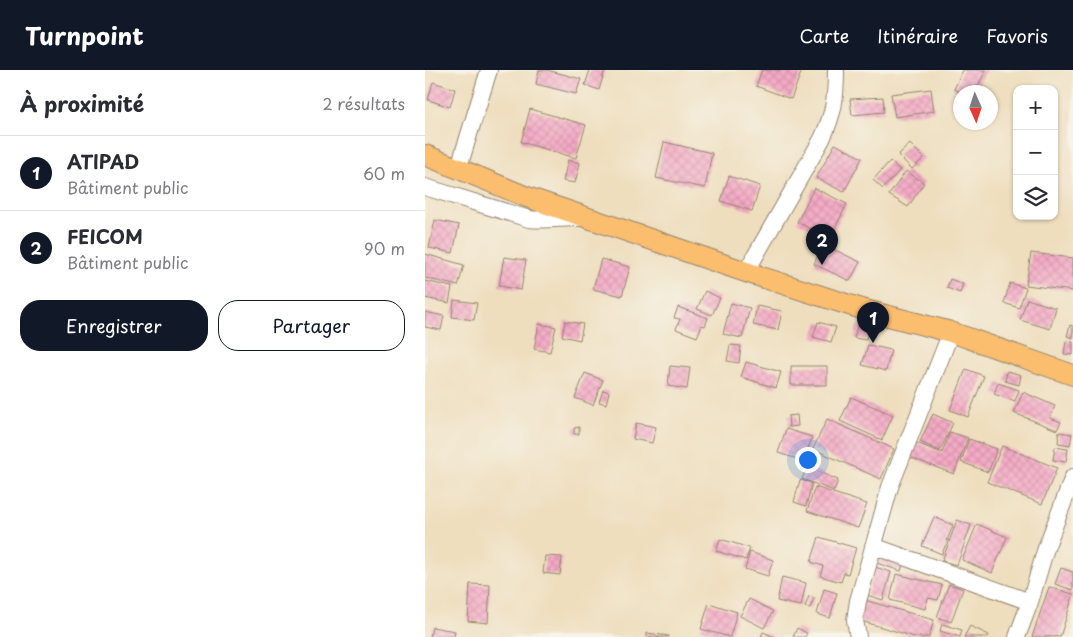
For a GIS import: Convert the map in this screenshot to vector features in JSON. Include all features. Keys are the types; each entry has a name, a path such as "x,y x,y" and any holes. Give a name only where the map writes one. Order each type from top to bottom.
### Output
{"main road":[{"path":"425,155 527,197 746,272 865,310 951,332 1073,375"}],"street":[{"path":"458,170 489,70"},
{"path":"746,272 822,139 831,119 836,96 836,70"},
{"path":"425,186 529,219 589,218"},
{"path":"859,637 855,620 858,601 890,487 951,332"},
{"path":"1017,637 1030,602 1046,548 1073,477"},
{"path":"873,546 1030,602"}],"building":[{"path":"539,70 547,70 581,79 576,94 536,84"},
{"path":"590,70 605,70 599,90 585,85"},
{"path":"762,70 802,70 791,99 756,86"},
{"path":"963,70 986,70 978,85 956,85"},
{"path":"433,82 455,89 450,107 428,100"},
{"path":"931,89 934,111 895,117 891,94"},
{"path":"883,97 884,112 852,115 850,99"},
{"path":"530,109 586,125 576,158 521,142"},
{"path":"664,142 712,153 705,188 656,178"},
{"path":"835,144 862,158 844,192 816,178"},
{"path":"910,144 924,158 912,169 898,155"},
{"path":"568,160 580,163 575,183 563,181"},
{"path":"890,161 900,170 883,189 873,180"},
{"path":"906,171 924,183 908,207 889,195"},
{"path":"729,176 760,186 752,211 721,201"},
{"path":"814,188 847,204 830,238 797,222"},
{"path":"435,220 459,225 453,253 429,248"},
{"path":"823,244 860,262 850,281 814,264"},
{"path":"1031,253 1073,258 1073,291 1026,285"},
{"path":"425,254 464,265 458,286 425,278"},
{"path":"504,257 526,260 521,290 499,286"},
{"path":"601,259 630,267 622,296 593,289"},
{"path":"950,279 963,284 960,293 947,288"},
{"path":"425,281 452,287 449,303 425,298"},
{"path":"1010,283 1026,288 1019,308 1004,303"},
{"path":"705,291 720,298 712,315 697,309"},
{"path":"1027,299 1056,308 1050,329 1020,320"},
{"path":"454,300 477,303 474,320 452,317"},
{"path":"731,303 750,308 742,338 723,334"},
{"path":"757,306 782,311 778,330 753,325"},
{"path":"678,307 708,318 705,326 702,325 697,337 676,329 680,319 674,318"},
{"path":"425,312 444,316 441,330 425,327"},
{"path":"565,321 583,324 580,340 562,336"},
{"path":"818,322 836,327 831,342 813,337"},
{"path":"539,324 556,327 550,352 534,349"},
{"path":"1070,325 1073,326 1073,338 1067,336"},
{"path":"857,326 868,328 866,340 854,338"},
{"path":"1066,341 1073,342 1073,355 1064,354"},
{"path":"730,345 741,346 739,363 727,361"},
{"path":"868,345 891,350 886,371 862,365"},
{"path":"746,362 781,372 776,388 741,377"},
{"path":"670,366 690,368 687,389 668,386"},
{"path":"791,366 827,366 827,385 791,385"},
{"path":"966,369 984,376 968,417 950,410"},
{"path":"1007,371 1021,375 1019,385 1005,381"},
{"path":"585,373 603,380 593,405 575,398"},
{"path":"998,383 1019,390 1015,401 994,394"},
{"path":"603,390 609,392 606,404 599,402"},
{"path":"1023,392 1055,406 1050,418 1061,422 1057,430 1014,413"},
{"path":"851,397 893,415 882,440 840,421"},
{"path":"933,414 953,423 940,451 920,442"},
{"path":"797,415 798,426 789,427 788,416"},
{"path":"827,419 894,449 881,479 813,449"},
{"path":"636,423 656,427 652,443 633,439"},
{"path":"579,427 579,434 574,434 574,428"},
{"path":"786,429 812,437 804,461 778,453"},
{"path":"950,432 968,438 954,474 909,457 914,442 942,453"},
{"path":"1059,432 1072,434 1070,445 1058,443"},
{"path":"969,439 997,449 988,472 961,462"},
{"path":"1002,446 1057,468 1042,504 987,482"},
{"path":"1055,447 1068,449 1066,462 1053,460"},
{"path":"807,467 838,480 834,491 802,479"},
{"path":"800,480 812,483 806,506 794,502"},
{"path":"815,487 867,504 858,528 807,511"},
{"path":"934,517 953,525 942,554 922,546"},
{"path":"957,520 971,525 957,565 942,561"},
{"path":"977,524 1007,537 992,573 962,560"},
{"path":"819,537 856,548 848,574 844,573 841,582 820,576 823,566 811,562"},
{"path":"720,539 750,548 746,560 716,551"},
{"path":"874,551 904,561 901,571 870,561"},
{"path":"750,552 773,560 768,576 745,569"},
{"path":"545,556 562,557 560,575 543,573"},
{"path":"875,567 891,572 883,600 867,595"},
{"path":"1061,568 1073,572 1073,590 1055,584"},
{"path":"896,574 942,585 938,600 928,598 925,609 890,600"},
{"path":"782,577 806,583 801,606 777,601"},
{"path":"470,584 490,585 488,623 468,621"},
{"path":"949,584 963,589 951,622 937,617"},
{"path":"1049,587 1073,594 1060,637 1032,637"},
{"path":"824,589 837,593 830,618 817,614"},
{"path":"809,596 814,598 810,608 805,607"},
{"path":"749,599 773,611 764,628 740,616"},
{"path":"861,599 934,620 929,637 915,637 858,620"},
{"path":"709,603 737,612 730,637 701,629"},
{"path":"942,624 962,630 960,637 940,631"},
{"path":"970,626 989,635 988,637 964,637"},
{"path":"432,627 455,631 454,637 430,637"},
{"path":"797,628 807,633 805,637 793,637"},
{"path":"763,632 775,637 761,637"},
{"path":"647,633 669,636 669,637 647,637"}],"place":[{"name":"FEICOM","path":"822,265"},
{"name":"ATIPAD","path":"873,343"}]}
